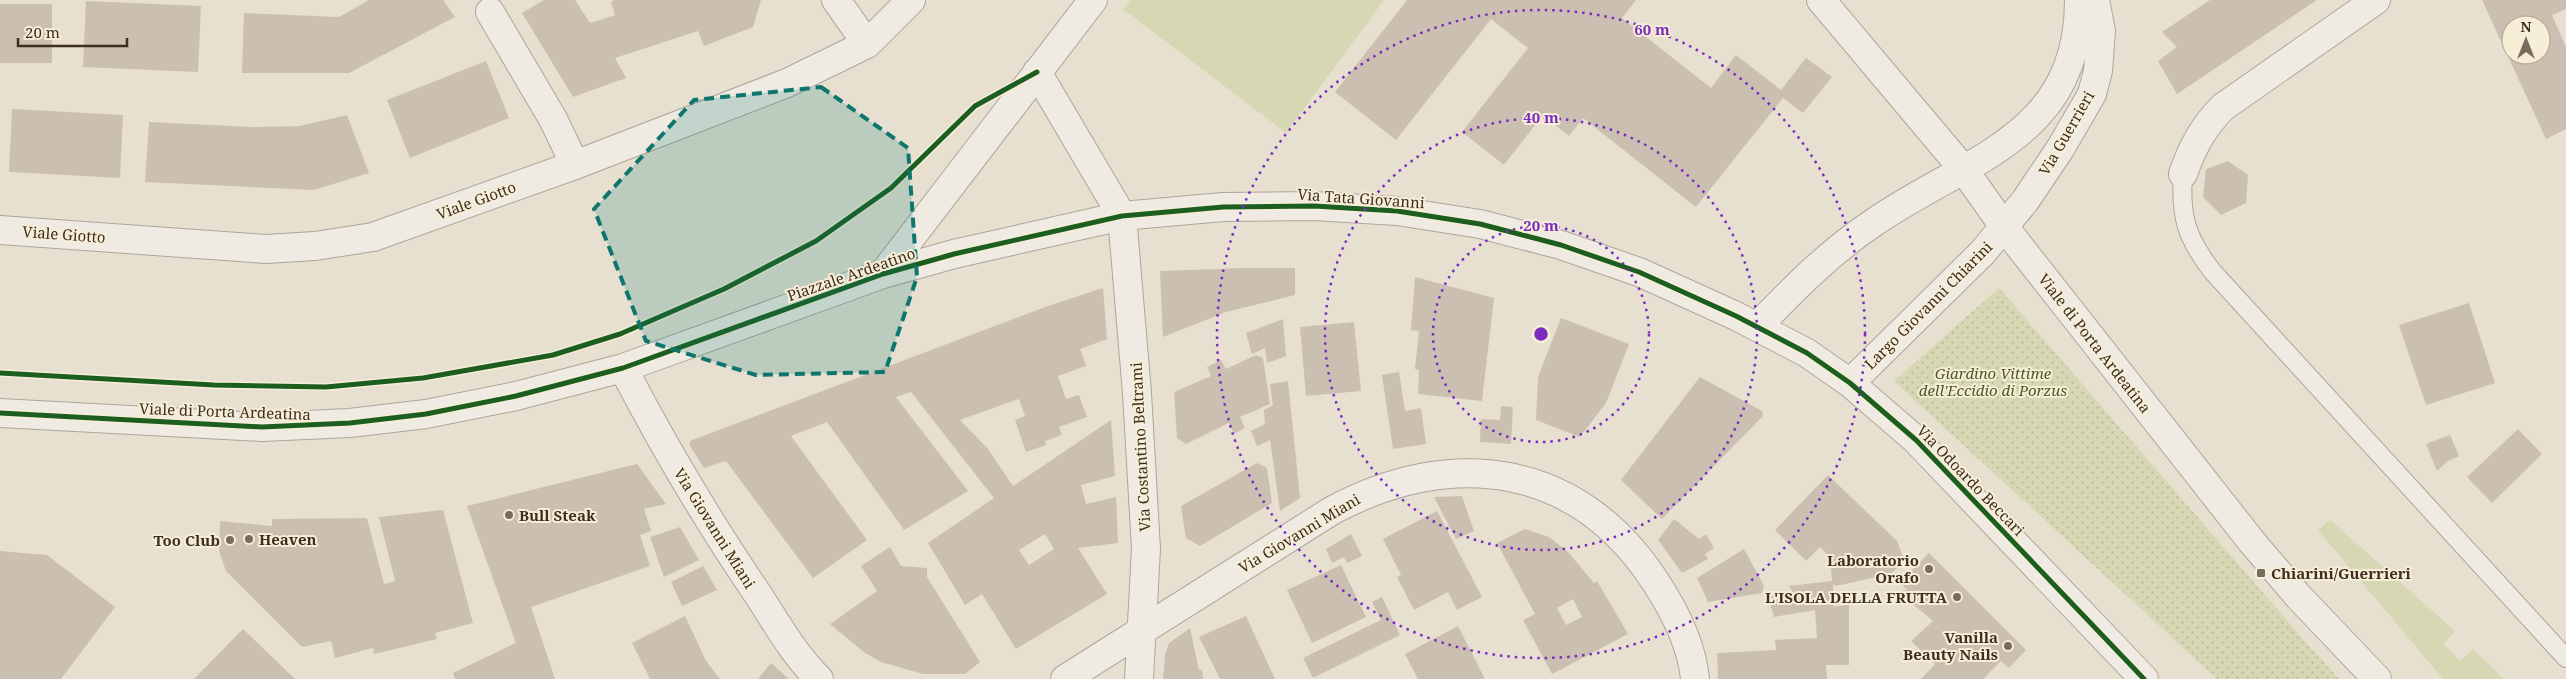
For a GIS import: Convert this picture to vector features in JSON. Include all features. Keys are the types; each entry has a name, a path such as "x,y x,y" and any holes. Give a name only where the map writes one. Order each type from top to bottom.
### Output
{"street":[{"path":"836,0 867,44"},
{"name":"Viale Giotto","path":"0,230 266,248 322,245 374,236 575,165 787,83 867,44 911,0"},
{"path":"1093,0 1037,72 1122,216"},
{"name":"Viale di Porta Ardeatina","path":"1821,0 1964,170 2005,228 2246,534 2298,596 2377,679"},
{"name":"Via Guerrieri","path":"1964,170 2012,140 2044,109 2052,98 2067,70 2077,41 2079,0"},
{"name":"Via Guerrieri","path":"2005,228 2060,150 2092,94 2101,49 2101,31 2095,0"},
{"path":"2183,174 2192,149 2205,127 2223,107 2376,0"},
{"path":"490,12 554,119 575,165"},
{"name":"Piazzale Ardeatino","path":"883,274 983,146 1037,72"},
{"path":"1758,327 1792,290 1845,244 1903,204 1964,170"},
{"name":"Via Tata Giovanni","path":"1122,216 1223,207 1281,205 1365,208 1433,216 1530,236 1613,262 1758,327"},
{"name":"Piazzale Ardeatino","path":"623,368 883,274 954,254 1122,216"},
{"name":"Via Costantino Beltrami","path":"1122,216 1137,393 1146,549 1139,679"},
{"name":"Largo Giovanni Chiarini","path":"1850,382 1983,252 2005,228"},
{"name":"Via Odoardo Beccari","path":"1758,327 1807,353 1850,382 1916,440 2144,679"},
{"name":"Viale di Porta Ardeatina","path":"0,413 262,427 342,424 426,414 516,396 623,368"},
{"name":"Via Giovanni Miani","path":"623,368 660,440 720,540 796,650 819,679"},
{"name":"Via Giovanni Miani","path":"1065,679 1325,515 1356,498 1413,478 1446,473 1479,473 1503,476 1537,484 1576,503 1606,524 1646,567 1661,590 1676,617 1695,679"}],"lane":[{"path":"2183,174 2181,202 2185,224 2194,245 2212,271 2566,658"}],"highlighted area":[{"path":"821,87 908,148 917,277 885,372 756,375 646,341 594,209 694,100"}],"green space":[{"path":"1131,0 1384,0 1286,133 1123,9"},
{"name":"Giardino Vittime dell'Eccidio di Porzus","path":"1999,288 2339,679 2217,679 1894,381"},
{"path":"2330,520 2455,631 2444,644 2460,661 2473,649 2504,679 2443,679 2318,530"}],"building":[{"path":"369,0 443,0 455,17 349,73 242,73 244,13 339,17"},
{"path":"544,0 575,0 590,23 615,15 611,2 615,0 761,0 753,27 704,46 698,31 615,58 626,78 573,97 522,13"},
{"path":"1407,0 1636,0 1622,18 1711,88 1736,55 1781,90 1806,58 1832,77 1803,113 1783,98 1696,207 1583,118 1569,136 1543,115 1504,165 1462,132 1528,48 1491,19 1396,140 1335,92"},
{"path":"2210,0 2317,0 2177,94 2158,61 2177,47 2162,32"},
{"path":"2482,0 2566,0 2566,9 2552,15 2566,47 2566,129 2546,139 2512,65 2551,65 2551,15 2501,15 2501,41"},
{"path":"86,1 201,6 198,72 83,67"},
{"path":"0,4 52,4 52,63 0,63"},
{"path":"486,61 509,118 410,158 387,100"},
{"path":"12,109 123,115 120,178 9,172"},
{"path":"347,115 369,173 314,190 145,182 149,122 252,127 300,126"},
{"path":"2228,161 2248,175 2246,203 2221,215 2203,197 2206,169"},
{"path":"1295,268 1295,295 1226,312 1163,337 1160,271"},
{"path":"1415,277 1494,298 1482,401 1418,394 1419,370 1415,369 1419,331 1411,330"},
{"path":"1103,288 1107,339 1080,349 1086,366 1058,376 1066,399 1079,395 1087,417 1059,427 1062,435 1045,441 1046,445 1026,452 1015,420 1025,416 1019,399 960,420 988,449 1013,486 1111,420 1115,476 1081,485 1086,504 1116,497 1118,543 1078,548 1107,594 1016,649 982,594 965,605 928,543 994,498 911,392 896,397 968,491 904,530 827,422 791,436 867,540 813,578 726,461 704,468 690,446 690,441 1048,306","holes":["1045,534 1054,549 1029,565 1019,550"]},
{"path":"2469,303 2495,383 2426,405 2399,325"},
{"path":"1561,318 1629,344 1606,403 1580,437 1536,420 1538,377"},
{"path":"1283,319 1286,356 1267,363 1265,348 1252,354 1246,333"},
{"path":"1354,322 1361,391 1306,396 1300,327"},
{"path":"1256,355 1263,358 1270,404 1240,417 1245,428 1234,434 1229,423 1186,444 1177,438 1174,392 1211,376 1207,367 1221,360 1226,369"},
{"path":"1399,372 1405,411 1421,408 1426,444 1393,449 1382,375"},
{"path":"1700,377 1762,411 1763,416 1662,519 1621,480"},
{"path":"1288,381 1300,498 1280,511 1270,440 1257,446 1251,431 1265,424 1264,410 1273,405 1270,384"},
{"path":"1501,406 1513,407 1511,444 1480,442 1481,419 1500,420"},
{"path":"2518,429 2542,454 2492,503 2467,477"},
{"path":"2450,435 2459,456 2448,461 2437,471 2426,444"},
{"path":"1257,463 1267,468 1272,503 1200,546 1186,538 1181,506"},
{"path":"637,464 666,504 644,509 651,531 640,535 650,566 531,607 555,679 455,679 453,673 516,643 467,506"},
{"path":"1828,475 1897,541 1903,557 1900,566 1890,574 1836,586 1833,584 1834,607 1849,604 1849,665 1826,665 1827,679 1718,679 1717,653 1776,650 1775,640 1817,638 1815,610 1774,617 1768,597 1793,593 1789,586 1832,581 1830,557 1820,547 1806,561 1775,530"},
{"path":"1462,496 1474,531 1456,539 1434,497"},
{"path":"443,510 473,623 435,633 437,639 374,654 373,648 335,658 331,641 302,647 226,571 219,551 220,521 272,526 272,519 367,518 384,584 395,581 379,517"},
{"path":"1437,511 1482,597 1457,610 1448,592 1414,610 1397,577 1401,575 1383,539"},
{"path":"1674,519 1699,539 1706,534 1714,548 1705,554 1708,559 1682,573 1658,540"},
{"path":"680,527 699,560 664,577 650,537"},
{"path":"1525,529 1549,537 1568,552 1594,583 1597,581 1628,634 1552,674 1523,620 1535,614 1497,543","holes":["1573,599 1582,617 1566,625 1557,608"]},
{"path":"1351,534 1362,556 1347,563 1344,557 1332,563 1326,549"},
{"path":"890,547 901,566 927,568 927,577 980,662 965,674 923,674 881,662 865,653 830,624 877,591 861,566"},
{"path":"1744,549 1764,586 1762,593 1708,602 1697,578"},
{"path":"0,551 47,555 115,607 61,679 0,679"},
{"path":"1929,553 2026,650 2009,668 2001,661 1983,679 1921,679 1935,664 1911,641 1933,621 1899,592 1907,590 1900,582"},
{"path":"1341,565 1366,617 1312,643 1287,590"},
{"path":"703,566 717,590 682,606 671,582"},
{"path":"1382,597 1400,635 1313,678 1303,658 1381,620 1372,602"},
{"path":"685,616 706,661 720,679 650,679 632,643"},
{"path":"1246,616 1275,679 1220,679 1199,637"},
{"path":"1458,626 1485,679 1418,679 1405,654"},
{"path":"1190,628 1199,670 1202,670 1203,679 1163,679 1165,654 1169,643"},
{"path":"243,629 295,679 194,679"},
{"path":"771,663 789,679 758,679"}],"cycle path":[{"path":"0,373 214,385 326,387 423,378 553,355 620,334 724,289 816,241 891,188 975,106 1037,72"},
{"path":"0,413 262,427 350,423 426,414 516,396 623,368 883,274 954,254 1122,216 1223,207 1314,206 1397,211 1480,224 1561,245 1639,272 1736,316 1807,353 1850,383 1916,440 2144,679"}],"place":[{"name":"Bull Steak","path":"509,515"},
{"name":"Heaven","path":"249,539"},
{"name":"Too Club","path":"230,540"},
{"name":"Laboratorio Orafo","path":"1929,569"},
{"name":"Chiarini/Guerrieri","path":"2261,573"},
{"name":"L'ISOLA DELLA FRUTTA","path":"1957,597"},
{"name":"Vanilla Beauty Nails","path":"2008,646"}]}
